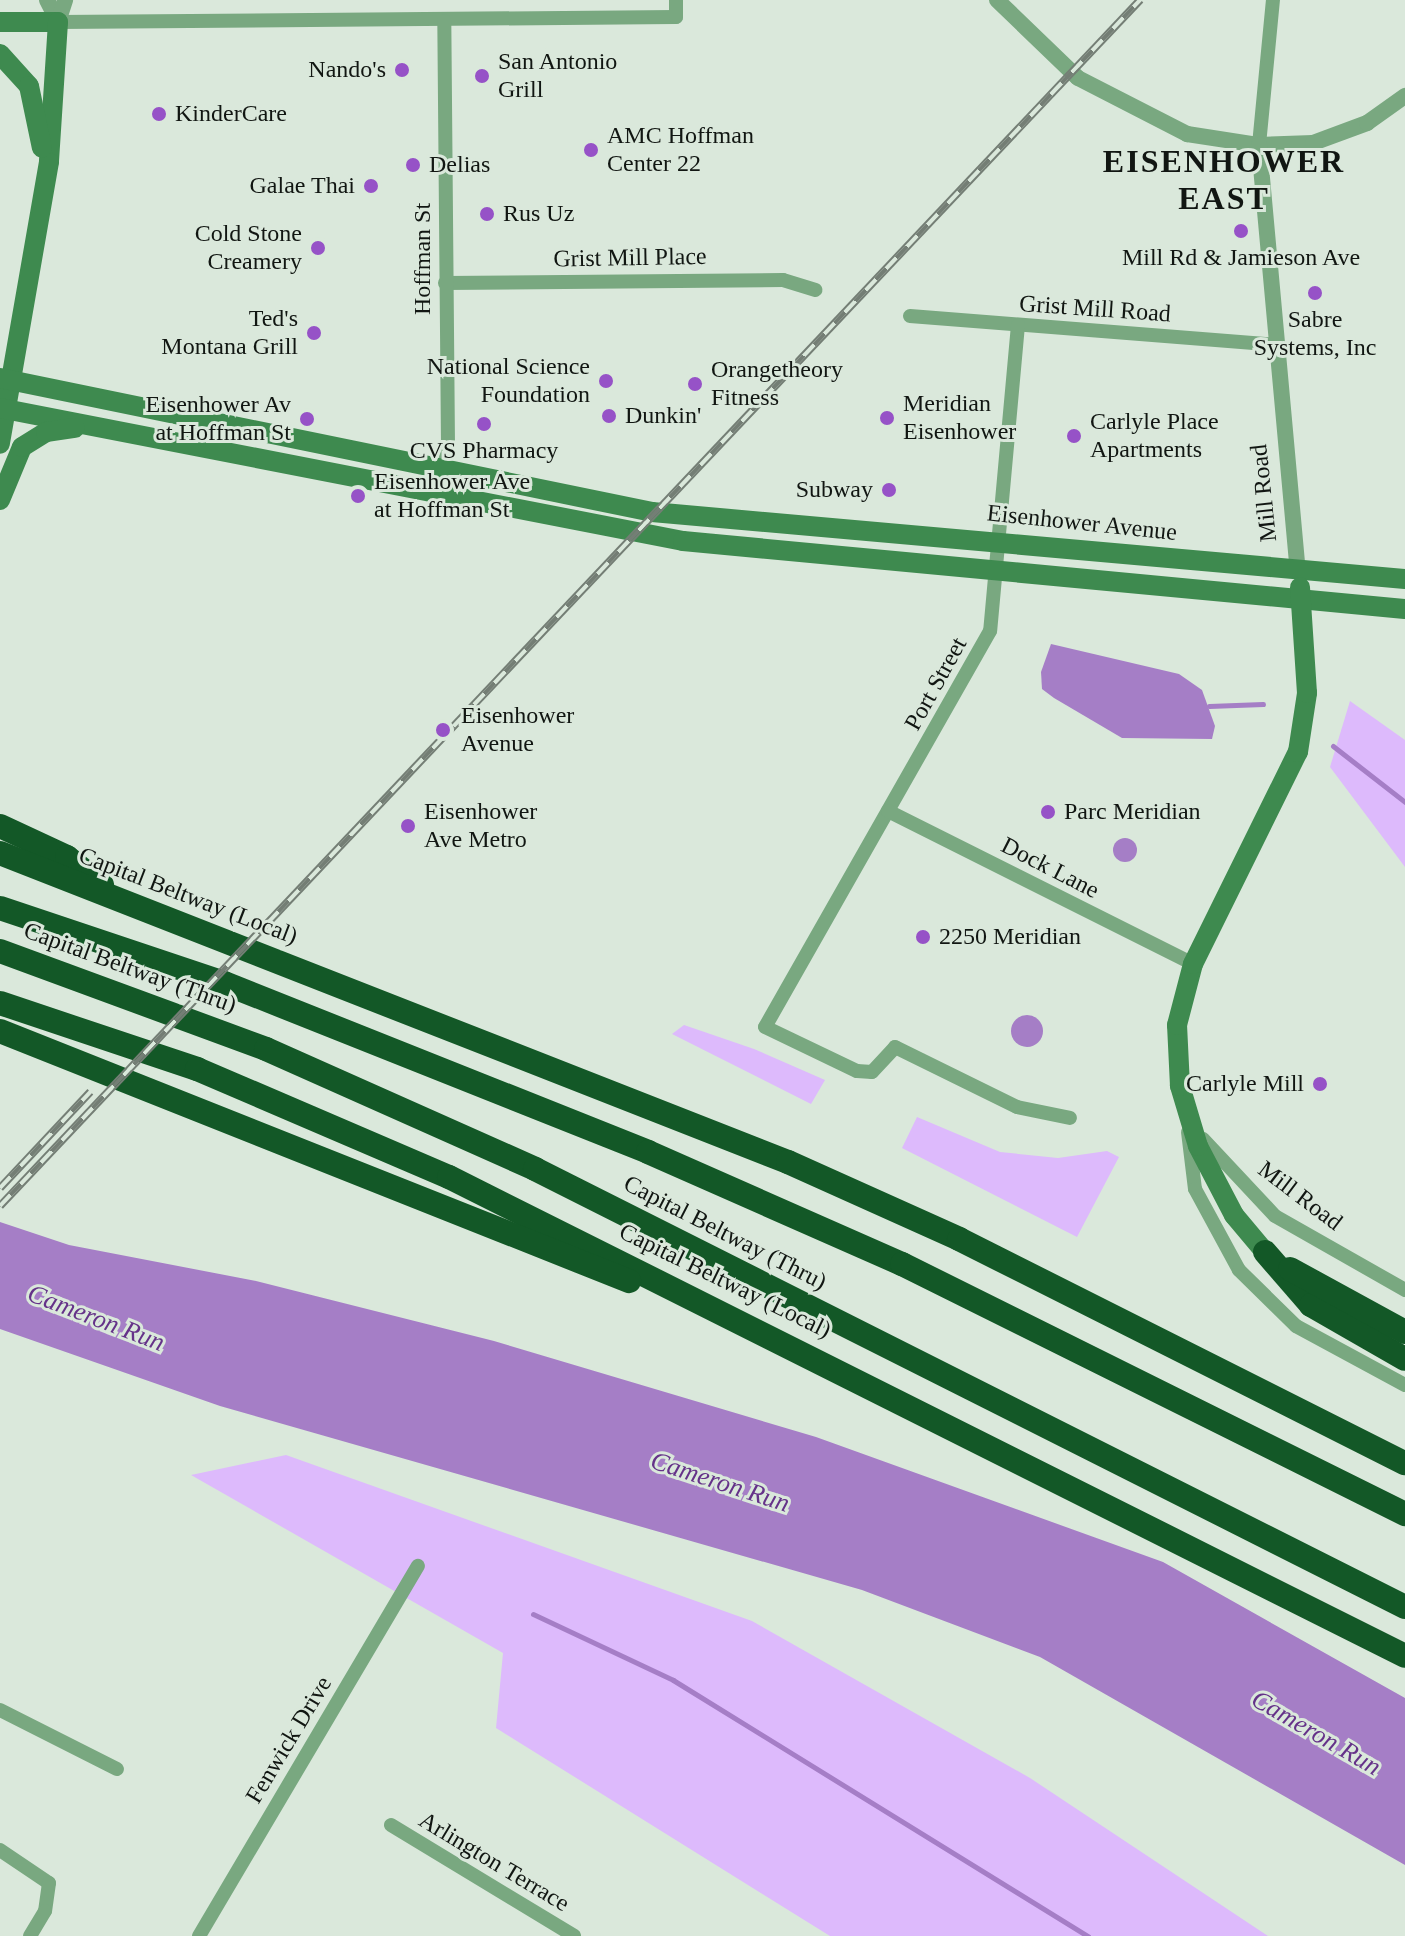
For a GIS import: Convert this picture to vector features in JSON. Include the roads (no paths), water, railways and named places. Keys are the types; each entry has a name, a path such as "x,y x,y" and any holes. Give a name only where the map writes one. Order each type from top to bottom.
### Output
{"highway":[{"path":"0,826 67,857 116,897"},
{"name":"Capital Beltway (Local)","path":"0,853 788,1162 959,1239 1405,1463"},
{"name":"Capital Beltway (Thru)","path":"0,908 224,983 648,1152 959,1291 1405,1514"},
{"name":"Capital Beltway (Thru)","path":"0,951 239,1038 507,1155 1405,1607"},
{"name":"Capital Beltway (Local)","path":"0,1003 301,1112 777,1338 1405,1656"},
{"path":"0,1031 777,1338"},
{"path":"1265,1252 1392,1335 1405,1359"}],"main road":[{"path":"0,22 58,22 43,190 4,379 0,444"},
{"path":"0,54 36,102 43,190"},
{"name":"Eisenhower Avenue","path":"4,379 652,512 1405,579"},
{"path":"2,408 440,497 683,541 1405,609"},
{"path":"0,500 13,461 33,437 64,429 117,430"},
{"name":"Mill Road","path":"1265,1252 1221,1194 1188,1116 1177,1025 1193,964 1298,752 1307,693 1298,570"}],"street":[{"path":"47,0 58,22"},
{"path":"58,22 65,0"},
{"path":"58,22 676,17 676,0"},
{"path":"997,0 1056,62 1136,114 1187,134 1259,145 1338,136 1405,96"},
{"path":"1259,145 1273,0"},
{"name":"Hoffman St","path":"440,497 445,469 444,21"},
{"name":"Mill Road","path":"1259,145 1298,570"},
{"name":"Grist Mill Place","path":"445,283 783,280 815,290"},
{"name":"Grist Mill Road","path":"910,316 1276,345"},
{"name":"Port Street","path":"1018,325 999,571 990,631 765,1027 857,1071 872,1072 895,1047 1017,1107 1070,1118"},
{"name":"Dock Lane","path":"888,811 1193,964"},
{"name":"Mill Road","path":"1188,1116 1227,1172 1275,1216 1405,1290"},
{"name":"Mill Road","path":"1188,1116 1195,1189 1239,1270 1296,1326 1405,1385"},
{"name":"Fenwick Drive","path":"199,1936 418,1566"},
{"path":"0,1710 117,1769"},
{"name":"Arlington Terrace","path":"391,1825 574,1936"},
{"path":"0,1850 49,1883 45,1911 30,1936"}],"water":[{"path":"1051,644 1179,674 1202,690 1215,726 1212,739 1122,738 1054,698 1042,689 1041,672"},
{"path":"1125,838 1134,841 1137,850 1134,859 1125,862 1116,859 1113,850 1116,841"},
{"path":"1027,1015 1038,1020 1043,1031 1038,1042 1027,1047 1016,1042 1011,1031 1016,1020"},
{"name":"Cameron Run","path":"0,1222 69,1245 256,1281 494,1341 816,1437 1163,1562 1405,1698 1405,1865 1040,1657 862,1590 220,1406 0,1329"}],"waterway":[{"path":"1209,706 1263,704"},
{"path":"1333,746 1405,802"},
{"path":"533,1614 673,1680 1088,1936"}],"railway":[{"path":"0,1206 1140,0"},
{"path":"0,1188 90,1092"}],"place":[{"name":"Nando's","path":"402,70"},
{"name":"San Antonio Grill","path":"482,76"},
{"name":"KinderCare","path":"159,114"},
{"name":"AMC Hoffman Center 22","path":"591,150"},
{"name":"Delias","path":"413,165"},
{"name":"Galae Thai","path":"371,186"},
{"name":"Rus Uz","path":"487,214"},
{"name":"Mill Rd & Jamieson Ave","path":"1241,231"},
{"name":"Cold Stone Creamery","path":"318,248"},
{"name":"Sabre Systems, Inc","path":"1315,293"},
{"name":"Ted's Montana Grill","path":"314,333"},
{"name":"National Science Foundation","path":"606,381"},
{"name":"Orangetheory Fitness","path":"695,384"},
{"name":"Dunkin'","path":"609,416"},
{"name":"Meridian Eisenhower","path":"887,418"},
{"name":"Eisenhower Av at Hoffman St","path":"307,419"},
{"name":"CVS Pharmacy","path":"484,424"},
{"name":"Carlyle Place Apartments","path":"1074,436"},
{"name":"Subway","path":"889,490"},
{"name":"Eisenhower Ave at Hoffman St","path":"358,496"},
{"name":"Eisenhower Avenue","path":"443,730"},
{"name":"Parc Meridian","path":"1048,812"},
{"name":"Eisenhower Ave Metro","path":"408,826"},
{"name":"2250 Meridian","path":"923,937"},
{"name":"Carlyle Mill","path":"1320,1084"}],"district":[{"name":"EISENHOWER EAST","path":"1224,180"}]}
